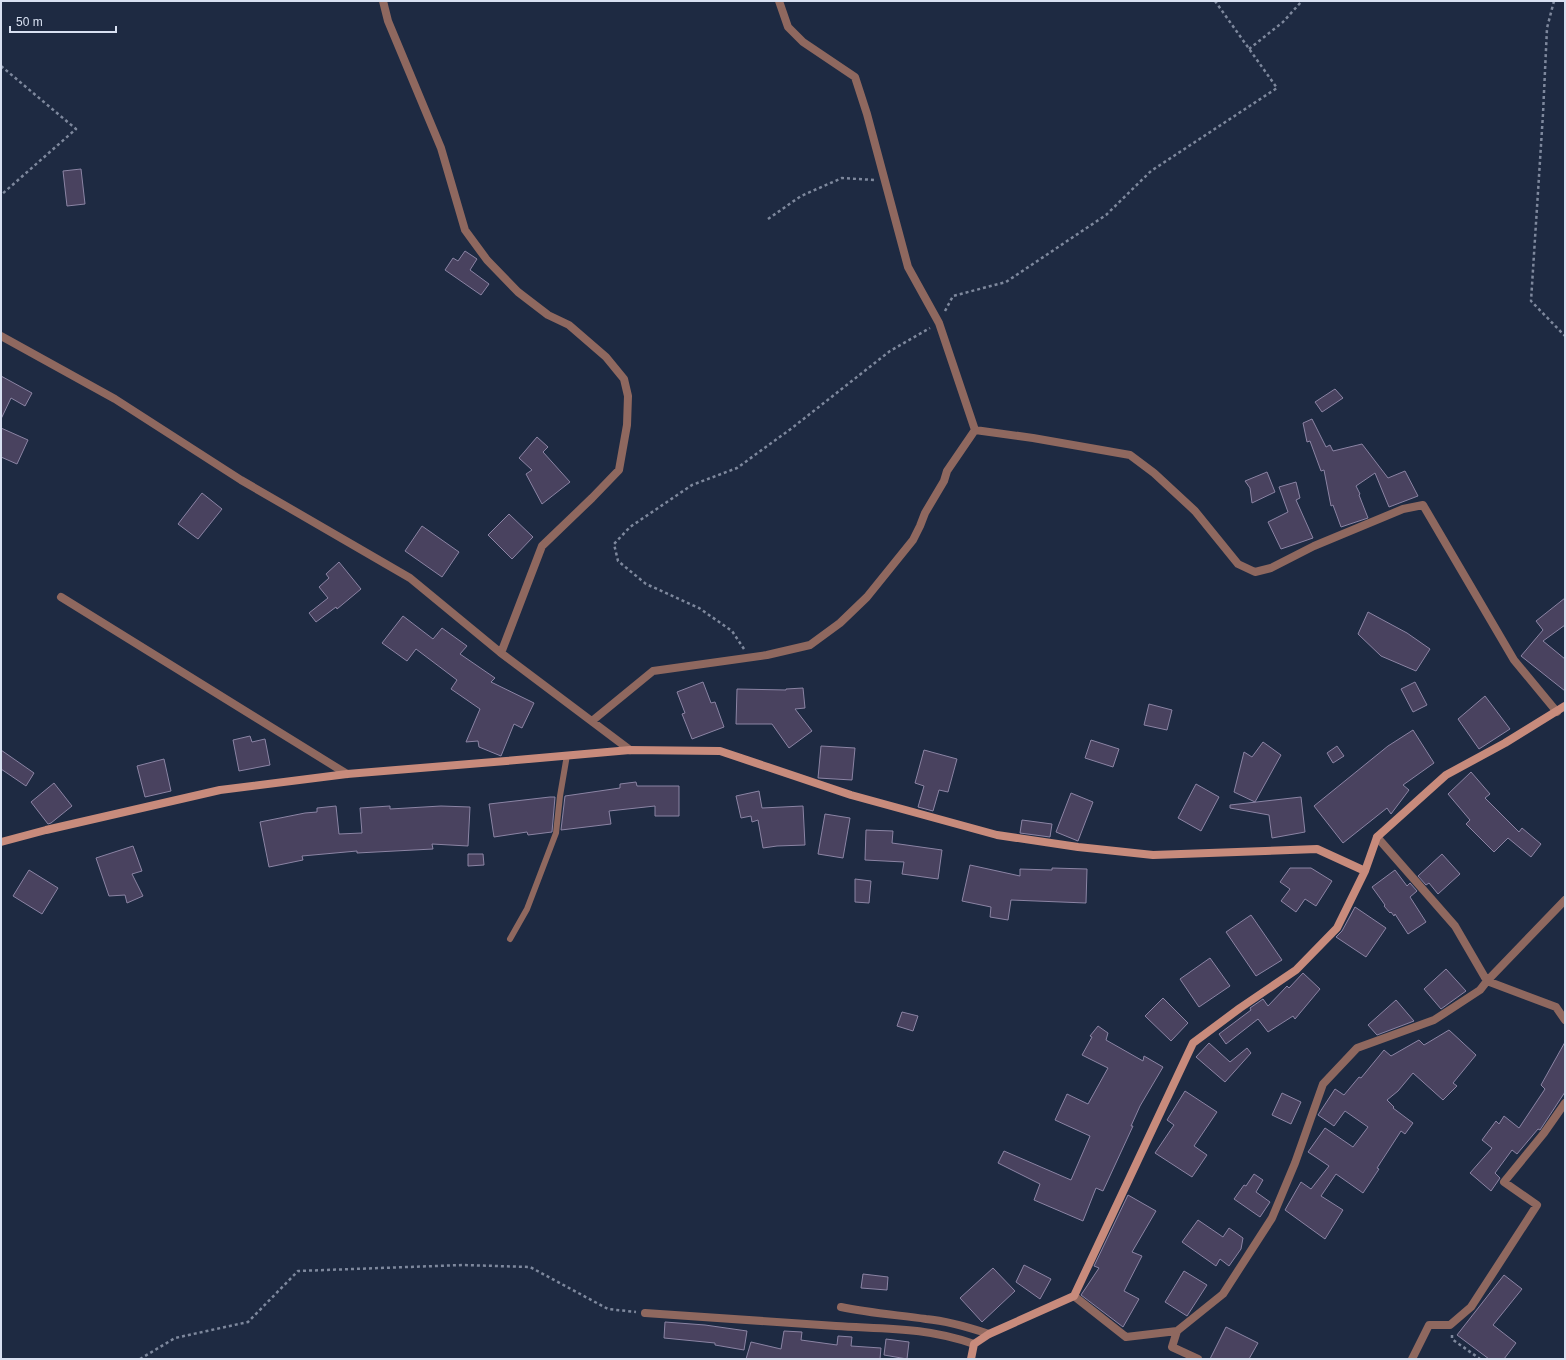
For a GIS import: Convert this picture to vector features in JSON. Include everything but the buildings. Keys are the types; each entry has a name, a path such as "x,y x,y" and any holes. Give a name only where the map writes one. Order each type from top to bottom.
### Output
{"street":[{"path":"383,1 388,21 441,148 465,230 487,260 518,292 548,315 569,325 606,357 624,379 628,396 628,425 619,470 542,546 501,653"},
{"path":"780,1 788,27 803,42 855,77 867,114 908,267 939,323 975,430"},
{"path":"1,336 115,399 241,480 410,578 501,653 630,750"},
{"path":"592,721 653,671 750,657 810,645 840,623 867,597 913,540 925,513 944,480 947,471 975,430"},
{"path":"975,430 1130,455 1154,473 1196,511 1238,564 1255,572 1271,568 1314,546 1402,509 1423,505 1514,660 1557,712"},
{"path":"61,597 347,774"},
{"path":"971,1359 974,1344 989,1334 1074,1296 1193,1043 1240,1008 1296,970 1337,928 1364,871 1377,837 1446,775 1505,743 1565,706"},
{"path":"1,842 46,830 220,790 347,774 630,750 720,751 851,795 997,835 1078,847 1153,855 1317,849 1364,871"},
{"path":"1377,837 1455,926 1487,981 1556,1007 1565,1020"},
{"path":"1074,1296 1126,1337 1177,1331 1223,1294 1272,1218 1295,1163 1323,1084 1357,1048 1434,1020 1480,990 1565,900"},
{"path":"1412,1359 1429,1325 1450,1325 1470,1307 1537,1205 1504,1182 1544,1133 1565,1102"},
{"path":"841,1307 856,1311 928,1319 961,1325 989,1334"},
{"path":"644,1313 838,1326 909,1329 953,1336 974,1344"},
{"path":"1177,1331 1172,1347 1198,1359"}],"lane":[{"path":"510,939 527,910 556,833 560,796 567,755"}],"path":[{"path":"750,657 732,631 700,608 646,584 618,561 614,544 630,527 692,485 737,468 792,428 890,351 939,323 953,296 1006,282 1106,215 1151,171 1277,88 1215,1"},
{"path":"1249,49 1283,22 1302,1"},
{"path":"1554,1 1547,28 1531,301 1565,336"},
{"path":"1,66 76,129 1,195"},
{"path":"768,219 801,196 842,178 884,181"},
{"path":"140,1359 175,1338 248,1322 298,1271 463,1265 530,1267 608,1309 644,1313"},
{"path":"1450,1325 1452,1339 1480,1359"}]}
